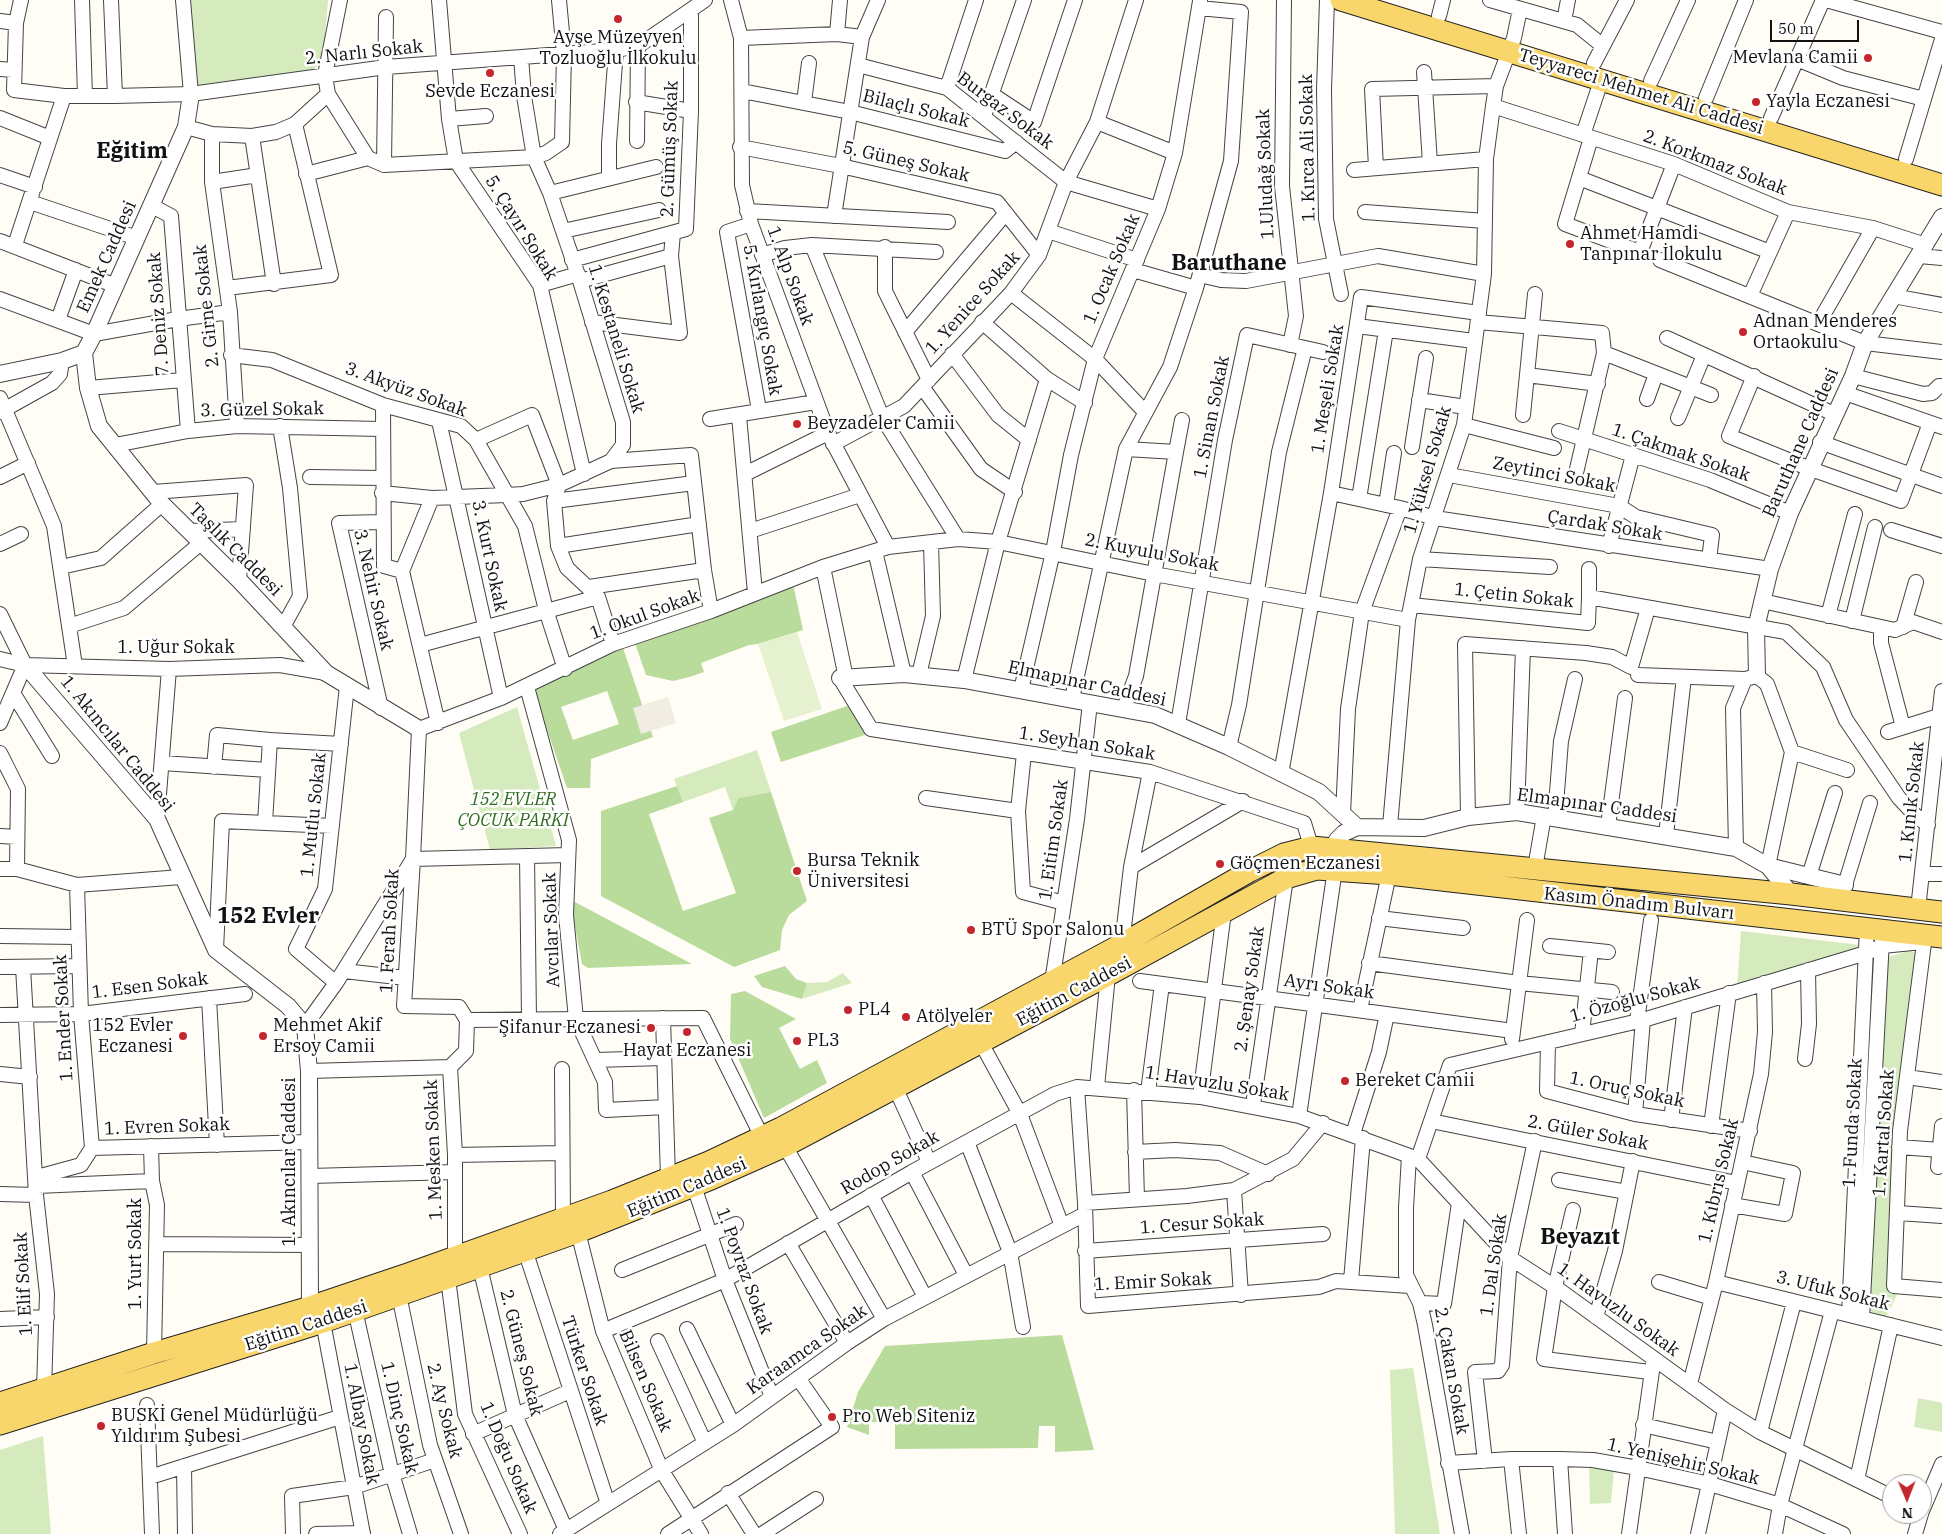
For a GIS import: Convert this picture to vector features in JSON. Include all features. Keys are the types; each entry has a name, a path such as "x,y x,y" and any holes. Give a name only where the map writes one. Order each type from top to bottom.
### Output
{"main road":[{"name":"Teyyareci Mehmet Ali Caddesi","path":"1341,0 1512,44 1600,63 1706,98 1942,170"},
{"name":"Teyyareci Mehmet Ali Caddesi","path":"1388,0 1441,8 1512,44"},
{"name":"Teyyareci Mehmet Ali Caddesi","path":"1600,63 1942,185"},
{"path":"1312,846 1334,859"},
{"name":"Eğitim Caddesi","path":"0,1403 154,1353 317,1314 355,1310 525,1250 668,1178 762,1137 1122,944 1250,871 1284,854 1312,846"},
{"name":"Eğitim Caddesi","path":"0,1424 317,1314 455,1256 571,1226 694,1186 785,1146 980,1041 1108,975 1286,878 1334,859"},
{"name":"Kasım Önadım Bulvarı","path":"1334,859 1535,868 1791,894 1942,912"},
{"name":"Kasım Önadım Bulvarı","path":"1334,859 1389,874 1877,934 1930,938"}],"street":[{"path":"7,69 21,0"},
{"path":"82,0 85,96"},
{"path":"111,0 115,96"},
{"path":"184,0 191,94"},
{"path":"340,0 325,75 328,94 368,158 384,165 534,157 546,153 562,142 564,54 559,0"},
{"name":"5. Çayır Sokak","path":"439,0 449,119 456,161 540,285 584,474"},
{"name":"2. Narlı Sokak","path":"7,69 14,90 64,96 191,94 386,67 616,50 638,46 705,0"},
{"name":"1. Alp Sokak","path":"731,0 741,38 740,147 742,185 749,217 816,402 831,438 860,495 882,549 911,674"},
{"path":"837,34 840,0"},
{"path":"834,216 862,37 878,0"},
{"path":"946,88 975,0"},
{"path":"984,116 993,95 1024,0"},
{"path":"993,95 1034,122 1075,0"},
{"name":"1. Yenice Sokak","path":"745,474 904,406 1011,293 1040,255 1066,182 1097,122 1136,0"},
{"name":"1.Uludağ Sokak","path":"1284,0 1282,186 1284,226 1292,272 1296,316 1290,345"},
{"name":"1. Kırca Ali Sokak","path":"1327,0 1324,90 1326,219 1341,294"},
{"path":"1490,0 1519,5 1577,25 1600,63"},
{"path":"1564,21 1568,0"},
{"path":"1627,0 1600,63 1579,178 1565,224 1640,252 1674,164"},
{"path":"1652,81 1688,0"},
{"path":"1706,98 1746,0"},
{"path":"1771,118 1825,0 1942,32"},
{"path":"1072,699 1126,449 1170,367 1198,282 1231,161 1241,12 1199,4"},
{"name":"1. Ocak Sokak","path":"1021,690 1053,552 1071,455 1095,359 1158,209 1175,153 1199,4"},
{"name":"1. Yüksel Sokak","path":"1390,826 1408,620 1420,558 1435,518 1464,425 1484,274 1486,159 1496,86 1512,44 1519,5"},
{"name":"2. Gümüş Sokak","path":"592,322 680,333 671,256 679,231 691,111 691,10"},
{"path":"384,165 386,17"},
{"path":"0,22 16,23"},
{"path":"741,38 837,34 862,37"},
{"path":"1906,159 1942,39"},
{"path":"637,141 638,46"},
{"path":"609,178 609,144 616,50"},
{"name":"1. Kestaneli Sokak","path":"521,57 524,96 534,157 550,193 579,277 623,422 623,446 611,461"},
{"path":"1797,59 1844,78 1924,98"},
{"path":"804,102 809,63"},
{"name":"Burgaz Sokak","path":"858,65 946,88 1066,182"},
{"path":"1424,72 1430,163"},
{"path":"1376,168 1372,89 1496,86"},
{"name":"Bilaçlı Sokak","path":"742,92 850,112 1005,151 1016,142"},
{"name":"Emek Caddesi","path":"84,353 116,286 186,127 191,94"},
{"path":"186,127 212,134 252,136 276,132 295,124 328,94"},
{"path":"15,246 64,96"},
{"path":"636,102 691,111"},
{"name":"2. Korkmaz Sokak","path":"1493,106 1674,164 1788,212 1873,228 1942,258"},
{"path":"449,119 486,116"},
{"path":"0,118 50,138"},
{"path":"1097,122 1175,153"},
{"path":"227,288 274,284 331,275 295,124"},
{"name":"2. Girne Sokak","path":"212,134 212,182 230,312 231,355 237,426"},
{"path":"252,136 274,284"},
{"name":"5. Güneş Sokak","path":"740,147 841,166 997,202 1040,255"},
{"path":"306,174 368,158"},
{"path":"1354,170 1486,159"},
{"path":"550,193 656,167"},
{"path":"0,175 35,187"},
{"path":"212,182 258,175"},
{"path":"1579,178 1770,252"},
{"path":"1066,182 1158,209"},
{"path":"30,202 137,238"},
{"name":"7. Deniz Sokak","path":"152,206 171,216 188,432"},
{"path":"562,231 659,210"},
{"path":"1365,212 1485,221"},
{"path":"1750,296 1788,212"},
{"path":"905,332 1006,214"},
{"path":"749,217 834,216 948,222"},
{"name":"5. Kırlangıç Sokak","path":"749,217 727,232 759,410"},
{"name":"Baruthane Caddesi","path":"1751,678 1756,628 1770,570 1808,468 1853,376 1865,343 1942,217"},
{"path":"1818,324 1873,228"},
{"path":"572,260 679,231"},
{"path":"1048,231 1135,265 1198,282 1246,280 1378,256 1484,274"},
{"path":"0,241 116,286"},
{"path":"762,255 785,248 812,245 885,247 936,252"},
{"path":"812,245 882,417 958,539"},
{"path":"885,247 885,291 905,332 926,384 981,469 1015,492"},
{"path":"540,285 671,256"},
{"path":"1660,260 1865,343 1942,352"},
{"path":"58,320 76,270"},
{"path":"1011,293 1095,359 1145,412"},
{"path":"1523,415 1535,294"},
{"path":"1894,296 1942,305"},
{"name":"1. Meşeli Sokak","path":"1281,774 1331,493 1361,297 1478,318"},
{"path":"0,299 94,334 230,312"},
{"path":"1478,318 1602,333 1604,353 1576,473"},
{"path":"982,322 1047,379 1085,403"},
{"path":"1357,326 1474,341"},
{"path":"1359,499 1386,330"},
{"name":"1. Sinan Sokak","path":"1203,582 1225,440 1247,336 1323,352"},
{"path":"1667,338 1834,414"},
{"path":"1229,747 1239,705 1279,452 1304,348"},
{"path":"0,374 62,361 84,353"},
{"name":"Taşlık Caddesi","path":"84,353 88,388 99,426 158,498 239,580 326,673 380,708 418,729"},
{"path":"1604,353 1712,396"},
{"path":"952,354 998,415 1029,440"},
{"path":"1678,418 1704,354"},
{"name":"3. Akyüz Sokak","path":"231,355 272,360 382,406 461,426 476,440 525,526 546,610 565,669"},
{"path":"1412,447 1426,358"},
{"path":"62,361 60,374 52,383 2,406 54,526 75,666"},
{"path":"1647,399 1656,374"},
{"path":"1527,375 1598,384"},
{"path":"1754,376 1729,436 1808,468 1901,501 1911,475 1936,425 1845,393"},
{"path":"1853,376 1923,394 1932,393 1939,386 1942,386"},
{"path":"964,680 998,542 1015,492 1047,379"},
{"path":"88,388 183,380"},
{"path":"1419,400 1466,407"},
{"path":"710,419 739,416 759,410 816,402"},
{"path":"382,406 384,566 402,571"},
{"path":"476,440 532,415 559,485 554,501 558,546 567,568 594,592 613,644"},
{"path":"739,416 755,593"},
{"path":"1124,708 1136,676 1182,420"},
{"name":"3. Kurt Sokak","path":"439,421 501,698"},
{"path":"1464,425 1554,448"},
{"name":"3. Güzel Sokak","path":"115,445 188,432 237,426 382,429"},
{"path":"280,426 290,488 300,596 283,627"},
{"name":"1. Çakmak Sokak","path":"1559,431 1710,480 1790,513"},
{"path":"1820,442 1942,486"},
{"path":"1126,449 1176,452"},
{"path":"1386,505 1394,453"},
{"path":"382,493 432,498 523,494 559,485 611,461 691,455 704,570 711,611"},
{"path":"1610,546 1632,455"},
{"path":"0,477 28,463"},
{"name":"Zeytinci Sokak","path":"1449,475 1619,506 1636,517 1712,535 1709,560"},
{"path":"310,477 382,478"},
{"path":"554,501 694,483"},
{"path":"61,567 101,558 158,498 246,485 239,580"},
{"name":"Çardak Sokak","path":"1331,493 1400,508 1435,518 1770,570"},
{"path":"750,531 860,495"},
{"path":"432,498 402,571 438,723"},
{"path":"1343,814 1348,709 1362,612 1400,508"},
{"path":"1828,616 1854,514"},
{"name":"3. Nehir Sokak","path":"380,708 339,523 382,522"},
{"path":"558,546 699,524"},
{"path":"1852,621 1875,527"},
{"path":"190,531 243,529"},
{"path":"1891,530 1942,546"},
{"path":"0,544 21,534"},
{"name":"2. Kuyulu Sokak","path":"882,549 958,539 998,542 1154,574 1408,620"},
{"path":"69,626 124,608 202,542"},
{"path":"911,674 933,616 931,542"},
{"name":"1. Okul Sokak","path":"418,729 438,723 527,687 613,644 711,611 823,567 882,549"},
{"path":"1420,558 1550,567"},
{"name":"1. Seyhan Sokak","path":"823,567 843,678 871,729 1150,772 1243,801 1304,823 1312,846"},
{"name":"1. Çetin Sokak","path":"1411,605 1588,623 1589,569"},
{"path":"420,645 546,610 594,592 704,570"},
{"path":"1178,724 1203,582"},
{"path":"1903,627 1916,582"},
{"name":"1. Çetin Sokak","path":"1589,597 1756,628 1773,628 1786,632 1823,668 1846,720 1899,798 1915,815 1928,825"},
{"path":"1762,601 1895,630 1913,622 1942,632"},
{"path":"1634,671 1648,608"},
{"path":"0,614 26,665"},
{"path":"1881,627 1881,644 1903,727"},
{"path":"1468,817 1464,644 1612,657 1634,671 1684,677 1751,678 1767,684 1792,752 1768,866"},
{"path":"1518,812 1523,648"},
{"path":"0,659 26,665"},
{"path":"0,723 26,665"},
{"name":"1. Uğur Sokak","path":"26,665 169,669 280,665 326,673"},
{"name":"1. Akıncılar Caddesi","path":"26,665 157,819 181,878 216,950 288,1006 305,1026 309,1070 310,1245 317,1314"},
{"path":"157,819 169,669"},
{"name":"Elmapınar Caddesi","path":"843,678 911,674 964,680 1124,708 1178,724 1319,792 1357,828 1390,826 1424,828 1468,817 1518,812 1736,848 1768,866 1845,885"},
{"path":"1666,835 1684,677"},
{"path":"1736,848 1733,708 1751,678"},
{"path":"1535,868 1550,817 1561,741 1575,679"},
{"name":"1. Mutlu Sokak","path":"336,983 296,949 325,889 347,686"},
{"name":"Avcılar Sokak","path":"527,687 569,840 566,914 576,1019 606,1082 606,1110 666,1108"},
{"path":"14,693 52,756"},
{"name":"1. Kınık Sokak","path":"1918,909 1942,696"},
{"path":"1608,826 1625,698"},
{"name":"1. Eitim Sokak","path":"1052,982 1090,703"},
{"path":"1888,732 1939,716"},
{"name":"1. Ferah Sokak","path":"418,729 413,859 404,1006 459,1007 467,1020"},
{"path":"214,767 217,735 341,744"},
{"path":"264,823 270,740"},
{"path":"1792,752 1847,770"},
{"path":"0,753 18,789 17,869"},
{"path":"1024,753 1018,811 1024,892 1064,903"},
{"path":"162,763 268,770"},
{"path":"1122,944 1131,867 1150,772"},
{"path":"1809,876 1835,793"},
{"path":"926,798 1018,811"},
{"path":"1131,867 1243,801"},
{"path":"1845,885 1870,803"},
{"path":"216,950 222,821 332,826"},
{"path":"1299,1116 1334,859 1338,840 1344,833 1357,828"},
{"path":"0,836 18,836"},
{"path":"305,1026 344,971 413,859 568,855"},
{"path":"527,856 529,1019"},
{"name":"Elmapınar Caddesi","path":"1768,866 1791,894"},
{"path":"0,869 17,869 77,885 181,878"},
{"path":"1360,1010 1389,874"},
{"path":"1923,874 1942,874"},
{"name":"2. Şenay Sokak","path":"1253,1106 1286,878"},
{"name":"1. Ender Sokak","path":"77,885 81,1014 92,1148"},
{"path":"1200,1097 1224,912"},
{"path":"1379,918 1463,928"},
{"path":"1511,1050 1527,920"},
{"path":"1635,1114 1640,1021 1651,920"},
{"name":"1. Funda Sokak","path":"1855,1316 1866,953 1877,934"},
{"name":"1. Funda Sokak","path":"1855,1316 1877,934"},
{"name":"1. Özoğlu Sokak","path":"1414,1158 1432,1121 1450,1065 1640,1021 1866,953 1877,934"},
{"path":"0,936 78,937"},
{"name":"1. Kartal Sokak","path":"1930,938 1906,1077 1900,1147 1894,1286 1942,1290"},
{"path":"1550,946 1608,952"},
{"path":"1582,1034 1591,950"},
{"path":"1369,963 1519,983 1612,992"},
{"path":"0,967 79,966"},
{"name":"1. Elif Sokak","path":"23,967 36,1186 47,1294 44,1390"},
{"path":"1805,1059 1809,1024 1808,970"},
{"path":"344,971 406,978"},
{"path":"1097,1087 1108,975"},
{"name":"Ayrı Sokak","path":"1140,981 1513,1031"},
{"name":"1. Kıbrıs Sokak","path":"1690,1384 1716,1282 1761,1074 1765,1032 1764,983"},
{"path":"1148,1092 1162,984"},
{"path":"1711,1126 1729,993"},
{"name":"1. Esen Sokak","path":"0,1015 81,1014 244,994"},
{"path":"209,998 217,1145"},
{"path":"1671,1120 1685,1007"},
{"path":"1351,1281 1358,1136 1387,1014"},
{"path":"663,1018 668,1178"},
{"path":"467,1020 703,1018 762,1137"},
{"name":"1. Mesken Sokak","path":"455,1256 455,1155 450,1067 466,1051 467,1020"},
{"path":"980,1041 1020,1114 1062,1226"},
{"name":"1. Oruç Sokak","path":"1548,1042 1547,1092 1635,1114 1750,1131"},
{"path":"595,1060 664,1058"},
{"path":"309,1070 450,1067"},
{"name":"Bilsen Sokak","path":"562,1069 562,1153 571,1226 603,1332 662,1471 701,1534"},
{"path":"0,1074 30,1077"},
{"path":"1906,1077 1942,1082"},
{"name":"1. Havuzlu Sokak","path":"1077,1086 1200,1097 1253,1106 1299,1116 1324,1124 1414,1158 1459,1202 1510,1258 1596,1316 1652,1366 1690,1384 1725,1410 1760,1432 1882,1492"},
{"name":"Rodop Sokak","path":"603,1332 726,1280 929,1162 1055,1094 1077,1086"},
{"name":"1. Emir Sokak","path":"1077,1086 1085,1208 1088,1306 1241,1295 1319,1287 1336,1281 1410,1286"},
{"path":"895,1087 929,1162"},
{"path":"1134,1090 1137,1199"},
{"name":"2. Güler Sokak","path":"1432,1121 1737,1183"},
{"name":"Karaamca Sokak","path":"563,1532 733,1425 847,1343 884,1319 966,1274 1062,1226 1085,1208 1137,1199 1187,1196 1234,1190 1268,1174 1293,1159 1324,1124"},
{"path":"1938,1167 1942,1126"},
{"name":"1. Dal Sokak","path":"1485,1460 1475,1372 1498,1371 1502,1365 1510,1258 1535,1141"},
{"name":"1. Evren Sokak","path":"36,1186 81,1165 92,1148 310,1142"},
{"path":"967,1142 1010,1252 1023,1327"},
{"path":"151,1146 152,1181"},
{"path":"785,1146 884,1319"},
{"path":"1900,1147 1940,1150"},
{"path":"1136,1152 1175,1150 1220,1153 1268,1174"},
{"path":"455,1155 562,1153"},
{"name":"2. Çakan Sokak","path":"1414,1158 1405,1238 1406,1275 1420,1303 1462,1534"},
{"path":"1596,1316 1615,1251 1633,1161"},
{"path":"1732,1205 1785,1214 1793,1173 1742,1162"},
{"path":"310,1176 455,1172"},
{"path":"912,1172 966,1274"},
{"path":"1559,1180 1627,1192"},
{"name":"1. Yurt Sokak","path":"36,1186 152,1181 157,1205 154,1353"},
{"path":"0,1194 36,1186"},
{"name":"1. Poyraz Sokak","path":"694,1186 726,1280 772,1397"},
{"path":"1234,1190 1241,1295"},
{"path":"871,1195 925,1297"},
{"path":"1420,1303 1444,1304 1459,1202"},
{"path":"1574,1210 1555,1287 1544,1359 1652,1366 1629,1534"},
{"path":"1898,1213 1942,1216"},
{"path":"622,1270 736,1224"},
{"name":"1. Cesur Sokak","path":"1085,1252 1322,1234"},
{"path":"788,1243 847,1343"},
{"path":"156,1244 310,1245"},
{"name":"Türker Sokak","path":"525,1250 608,1504"},
{"name":"2. Güneş Sokak","path":"480,1266 516,1416 563,1532"},
{"name":"1. Doğu Sokak","path":"448,1278 465,1414 520,1534"},
{"path":"1659,1282 1712,1298"},
{"name":"3. Ufuk Sokak","path":"1716,1282 1942,1338"},
{"name":"2. Ay Sokak","path":"399,1295 430,1445 461,1534"},
{"path":"1760,1432 1794,1302"},
{"name":"1. Dinç Sokak","path":"355,1310 392,1474 410,1534"},
{"path":"1775,1534 1780,1505 1832,1311"},
{"name":"1. Albay Sokak","path":"317,1314 363,1533"},
{"path":"0,1319 47,1318"},
{"path":"1857,1480 1891,1325"},
{"path":"687,1329 733,1425"},
{"path":"658,1341 705,1443"},
{"path":"668,1534 728,1493 832,1427 798,1378"},
{"path":"473,1434 570,1391"},
{"path":"147,1405 152,1534"},
{"path":"1698,1534 1725,1410"},
{"path":"150,1477 340,1417"},
{"path":"1644,1425 1718,1442"},
{"path":"1511,1459 1519,1534"},
{"name":"1. Yenişehir Sokak","path":"1448,1463 1511,1459 1560,1459 1593,1460 1638,1468 1710,1484 1780,1505 1843,1534"},
{"path":"1560,1459 1565,1534"},
{"path":"293,1534 292,1496 354,1487 435,1460"},
{"path":"184,1466 185,1534"},
{"path":"1932,1489 1942,1466"},
{"path":"728,1493 754,1534"},
{"path":"762,1534 816,1499"},
{"path":"316,1534 363,1533"}],"green space":[{"path":"189,0 328,0 323,62 307,74 195,89"},
{"path":"793,584 803,630 749,645 701,663 704,672 693,676 673,681 646,675 635,643"},
{"path":"797,632 822,709 784,721 758,644"},
{"path":"623,648 653,737 591,759 590,788 567,788 533,689","holes":["607,691 619,724 573,740 561,707"]},
{"path":"850,705 868,734 781,762 771,732"},
{"name":"152 EVLER ÇOCUK PARKI","path":"517,707 556,846 490,850 459,733"},
{"path":"757,750 771,792 740,798 733,810 725,787 683,802 674,779"},
{"path":"677,786 683,802 649,814 683,911 736,893 709,818 733,810 739,798 771,792 807,901 789,915 782,930 780,950 734,967 601,896 601,811"},
{"path":"573,901 692,964 588,968 582,964 572,911"},
{"path":"1741,931 1860,945 1866,951 1737,989"},
{"path":"1909,951 1916,953 1890,1288 1897,1295 1886,1317 1867,1310 1888,957"},
{"path":"785,966 796,979 807,983 802,999 762,987 754,976"},
{"path":"843,973 852,983 802,999 807,983 827,982"},
{"path":"745,991 796,1019 779,1028 800,1069 817,1060 827,1083 764,1118 730,1039 731,994"},
{"path":"1062,1335 1094,1450 1055,1452 1055,1426 1039,1426 1038,1448 895,1449 895,1422 869,1422 869,1435 847,1427 858,1392 885,1346"},
{"path":"1413,1368 1440,1534 1395,1534 1390,1370"},
{"path":"1918,1398 1942,1403 1942,1432 1914,1427"},
{"path":"43,1436 51,1534 0,1534 0,1450"},
{"path":"1589,1466 1614,1469 1611,1503 1590,1504"}],"shaded area":[{"path":"668,697 676,723 641,734 633,708"}],"place":[{"name":"Ayşe Müzeyyen Tozluoğlu İlkokulu","path":"618,19"},
{"name":"Mevlana Camii","path":"1868,58"},
{"name":"Sevde Eczanesi","path":"490,73"},
{"name":"Yayla Eczanesi","path":"1756,102"},
{"name":"Ahmet Hamdi Tanpınar İlokulu","path":"1570,244"},
{"name":"Adnan Menderes Ortaokulu","path":"1743,332"},
{"name":"Beyzadeler Camii","path":"797,424"},
{"name":"Göçmen Eczanesi","path":"1220,864"},
{"name":"Bursa Teknik Üniversitesi","path":"797,871"},
{"name":"BTÜ Spor Salonu","path":"971,930"},
{"name":"PL4","path":"848,1010"},
{"name":"Atölyeler","path":"906,1017"},
{"name":"Şifanur Eczanesi","path":"651,1028"},
{"name":"Hayat Eczanesi","path":"687,1032"},
{"name":"152 Evler Eczanesi","path":"183,1036"},
{"name":"Mehmet Akif Ersoy Camii","path":"263,1036"},
{"name":"PL3","path":"797,1041"},
{"name":"Bereket Camii","path":"1345,1081"},
{"name":"Pro Web Siteniz","path":"832,1417"},
{"name":"BUSKİ Genel Müdürlüğü Yıldırım Şubesi","path":"101,1426"}],"district":[{"name":"Eğitim","path":"132,152"},
{"name":"Baruthane","path":"1229,264"},
{"name":"152 Evler","path":"268,917"},
{"name":"Beyazıt","path":"1580,1238"}]}
